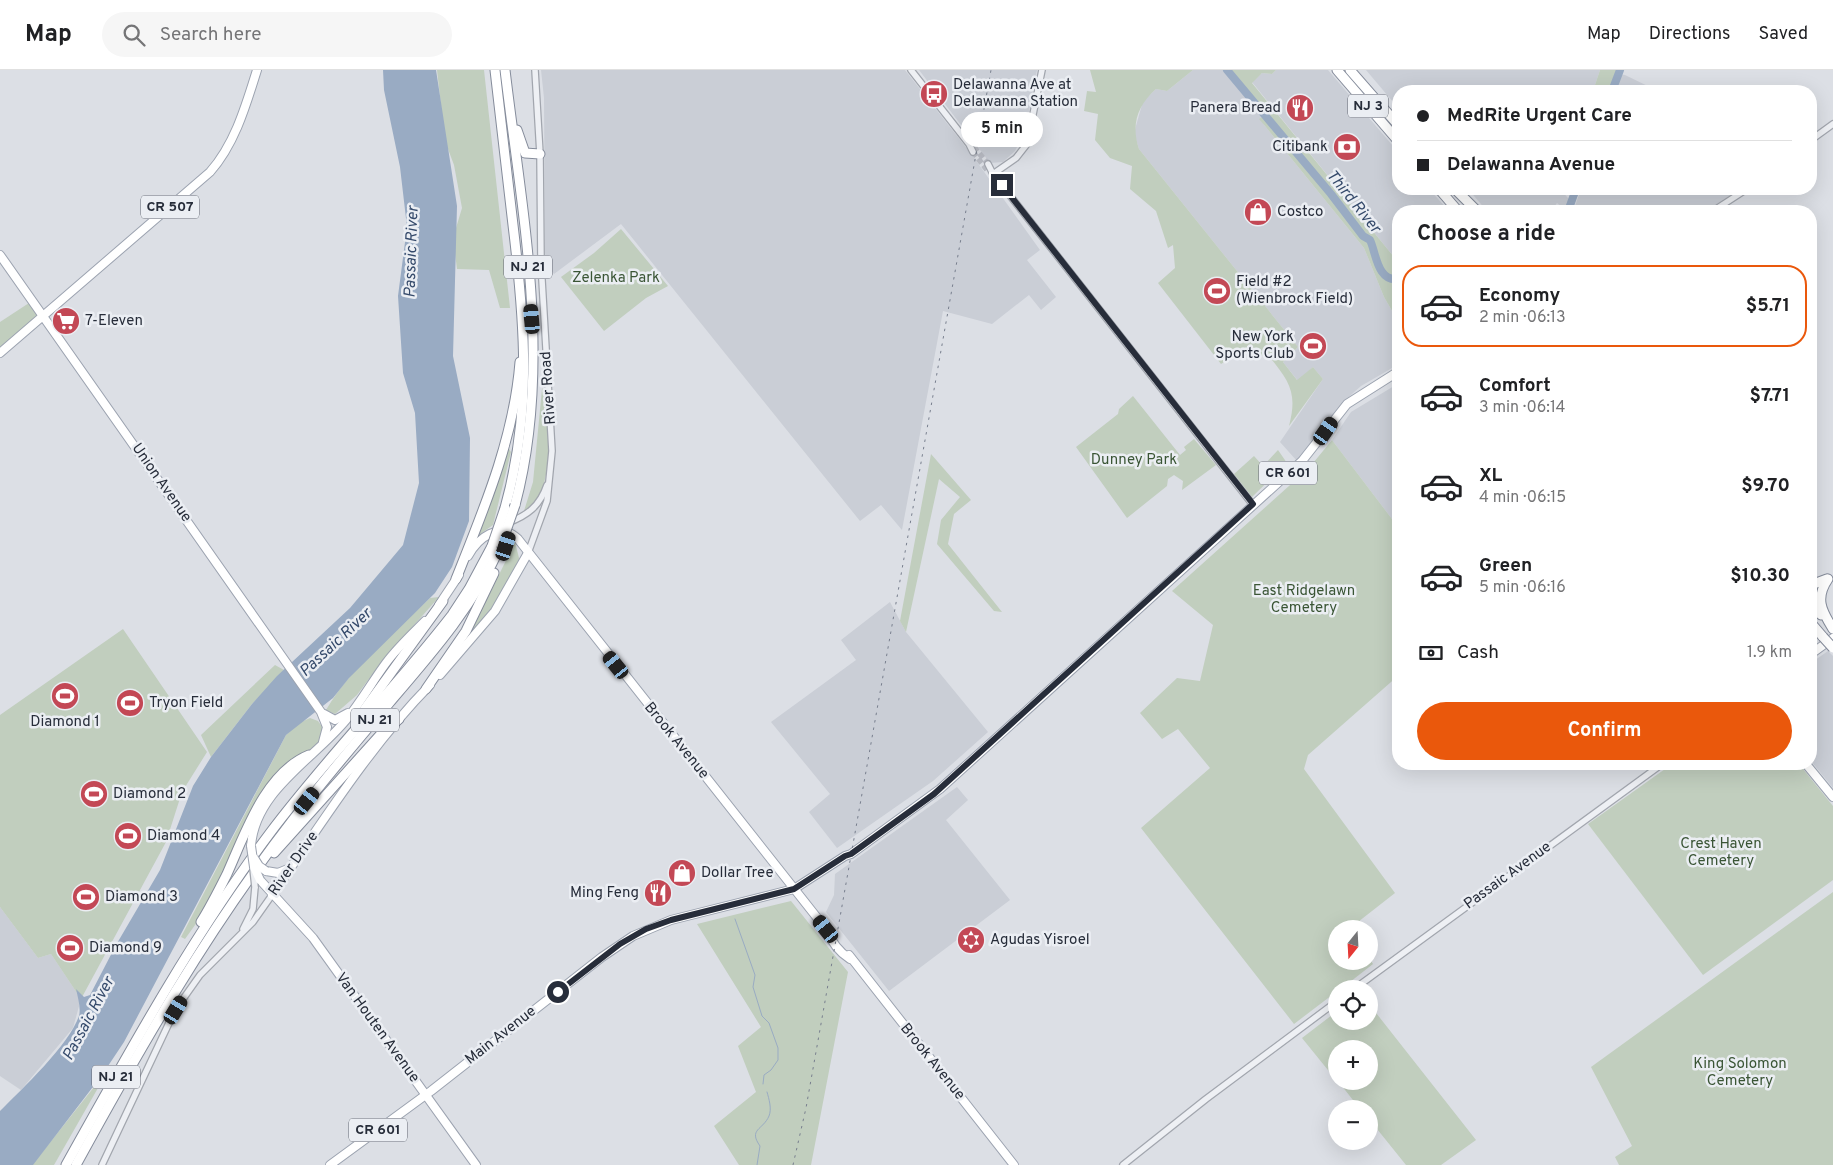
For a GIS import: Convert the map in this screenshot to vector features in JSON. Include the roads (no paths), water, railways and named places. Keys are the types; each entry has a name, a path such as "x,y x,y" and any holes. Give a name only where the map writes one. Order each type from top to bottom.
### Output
{"highway":[{"name":"NJ 21","path":"66,1165 148,1022 224,898 270,833 330,758 452,615 499,546 505,508 516,464 523,417 525,361 522,304 495,70"},
{"name":"NJ 21","path":"76,1165 176,992 241,891 307,801 459,620 481,586 499,546 515,505 525,464 530,426 534,352 528,270 506,70"},
{"path":"506,70 521,148 528,154 540,154"},
{"name":"NJ 3","path":"1337,70 1392,134"},
{"name":"NJ 3","path":"1350,70 1392,118"},
{"path":"1444,195 1453,205"},
{"path":"1459,195 1468,205"},
{"path":"1460,195 1471,205"},
{"path":"456,580 490,492 512,416 519,371 522,304"},
{"path":"426,689 471,623 499,546"},
{"path":"1817,582 1830,577"},
{"path":"1830,577 1822,588 1819,600 1824,615 1833,629"},
{"path":"330,758 443,600"},
{"path":"1817,611 1833,629"},
{"path":"1817,627 1828,637 1833,648"},
{"path":"1817,631 1828,637"},
{"path":"241,891 381,734 399,719"},
{"path":"148,1022 176,966 222,885 256,810 282,776 297,762 309,755"},
{"path":"59,1165 84,1132"}],"main road":[{"name":"CR 507","path":"0,353 45,317 215,167 232,139 257,70"},
{"name":"Union Avenue","path":"0,255 288,662 321,712"},
{"name":"Main Avenue","path":"330,1165 633,936 664,922 794,889 845,856 848,851 865,839 872,838 923,803 1306,456 1347,404 1392,375"},
{"path":"294,864 282,872 274,874 266,871 256,862 251,846 254,827 265,807 309,755 323,744 345,721 392,656 443,600 476,543 489,533 500,531 510,533 518,539 522,555 520,570"},
{"name":"Brook Avenue","path":"518,539 826,929 844,955 850,959 1014,1165"},
{"name":"River Drive","path":"272,895 399,719 488,621 520,570 528,553"},
{"path":"520,570 528,565 540,569"},
{"path":"1817,648 1828,637"},
{"path":"321,712 331,719 339,719 346,715 362,699"},
{"path":"321,712 328,727 323,744"},
{"path":"1811,770 1833,797"},
{"name":"Van Houten Avenue","path":"251,846 257,883 272,895 313,938 476,1165"}],"street":[{"name":"River Road","path":"528,553 547,501 552,428 541,263 540,154 535,70"},
{"path":"536,81 540,70"},
{"path":"911,70 972,148"},
{"path":"993,174 1016,158 1028,144 1042,70"},
{"path":"1817,136 1833,124"},
{"path":"988,167 1253,504"},
{"path":"1722,205 1737,195"},
{"path":"476,543 489,531 531,512 542,497 550,471"},
{"name":"Passaic Avenue","path":"1366,980 1654,770"},
{"path":"237,938 253,909 257,883"},
{"name":"River Drive","path":"102,1165 176,1010 196,981 253,922 272,895"},
{"path":"1122,1165 1193,1108 1328,1008"}],"water":[{"name":"Passaic River","path":"383,70 436,70 457,206 453,356 470,438 469,521 452,567 435,593 349,678 333,698 286,735 124,1042 102,1075 33,1165 0,1165 0,1111 44,1066 74,1028 80,1013 76,989 84,997 90,995 116,945 160,870 193,786 211,757 252,704 277,676 350,608 403,545 419,483 415,413 403,373 398,296 407,227 400,167 384,90"}],"waterway":[{"name":"Third River","path":"1227,70 1331,194 1363,236 1370,240 1378,266 1386,276 1392,279"},
{"name":"Third River","path":"1614,85 1620,70"},
{"name":"Third River","path":"1570,205 1574,195"},
{"path":"735,919 755,975 753,987 762,1016 769,1023 778,1048 778,1060 771,1070 764,1075 763,1084"},
{"path":"757,1165 760,1146 756,1133 770,1113 767,1092"}],"tunnel":[{"path":"974,147 988,164"},
{"path":"973,152 987,170"}],"railway":[{"path":"793,1165 806,1108 991,70"}],"place":[{"name":"Delawanna Ave at Delawanna Station","path":"934,94"},
{"name":"Panera Bread","path":"1300,108"},
{"name":"Citibank","path":"1347,147"},
{"name":"Costco","path":"1258,212"},
{"name":"Field #2 (Wienbrock Field)","path":"1217,291"},
{"name":"7-Eleven","path":"66,321"},
{"name":"New York Sports Club","path":"1313,346"},
{"name":"Diamond 1","path":"65,696"},
{"name":"Tryon Field","path":"130,703"},
{"name":"Diamond 2","path":"94,794"},
{"name":"Diamond 4","path":"128,836"},
{"name":"Dollar Tree","path":"682,873"},
{"name":"Ming Feng","path":"658,893"},
{"name":"Diamond 3","path":"86,897"},
{"name":"Agudas Yisroel","path":"971,940"},
{"name":"Diamond 9","path":"70,948"}],"park label":[{"name":"Zelenka Park","path":"616,278"},
{"name":"Dunney Park","path":"1134,460"},
{"name":"East Ridgelawn Cemetery","path":"1304,600"},
{"name":"Crest Haven Cemetery","path":"1721,852"},
{"name":"King Solomon Cemetery","path":"1740,1072"}]}
